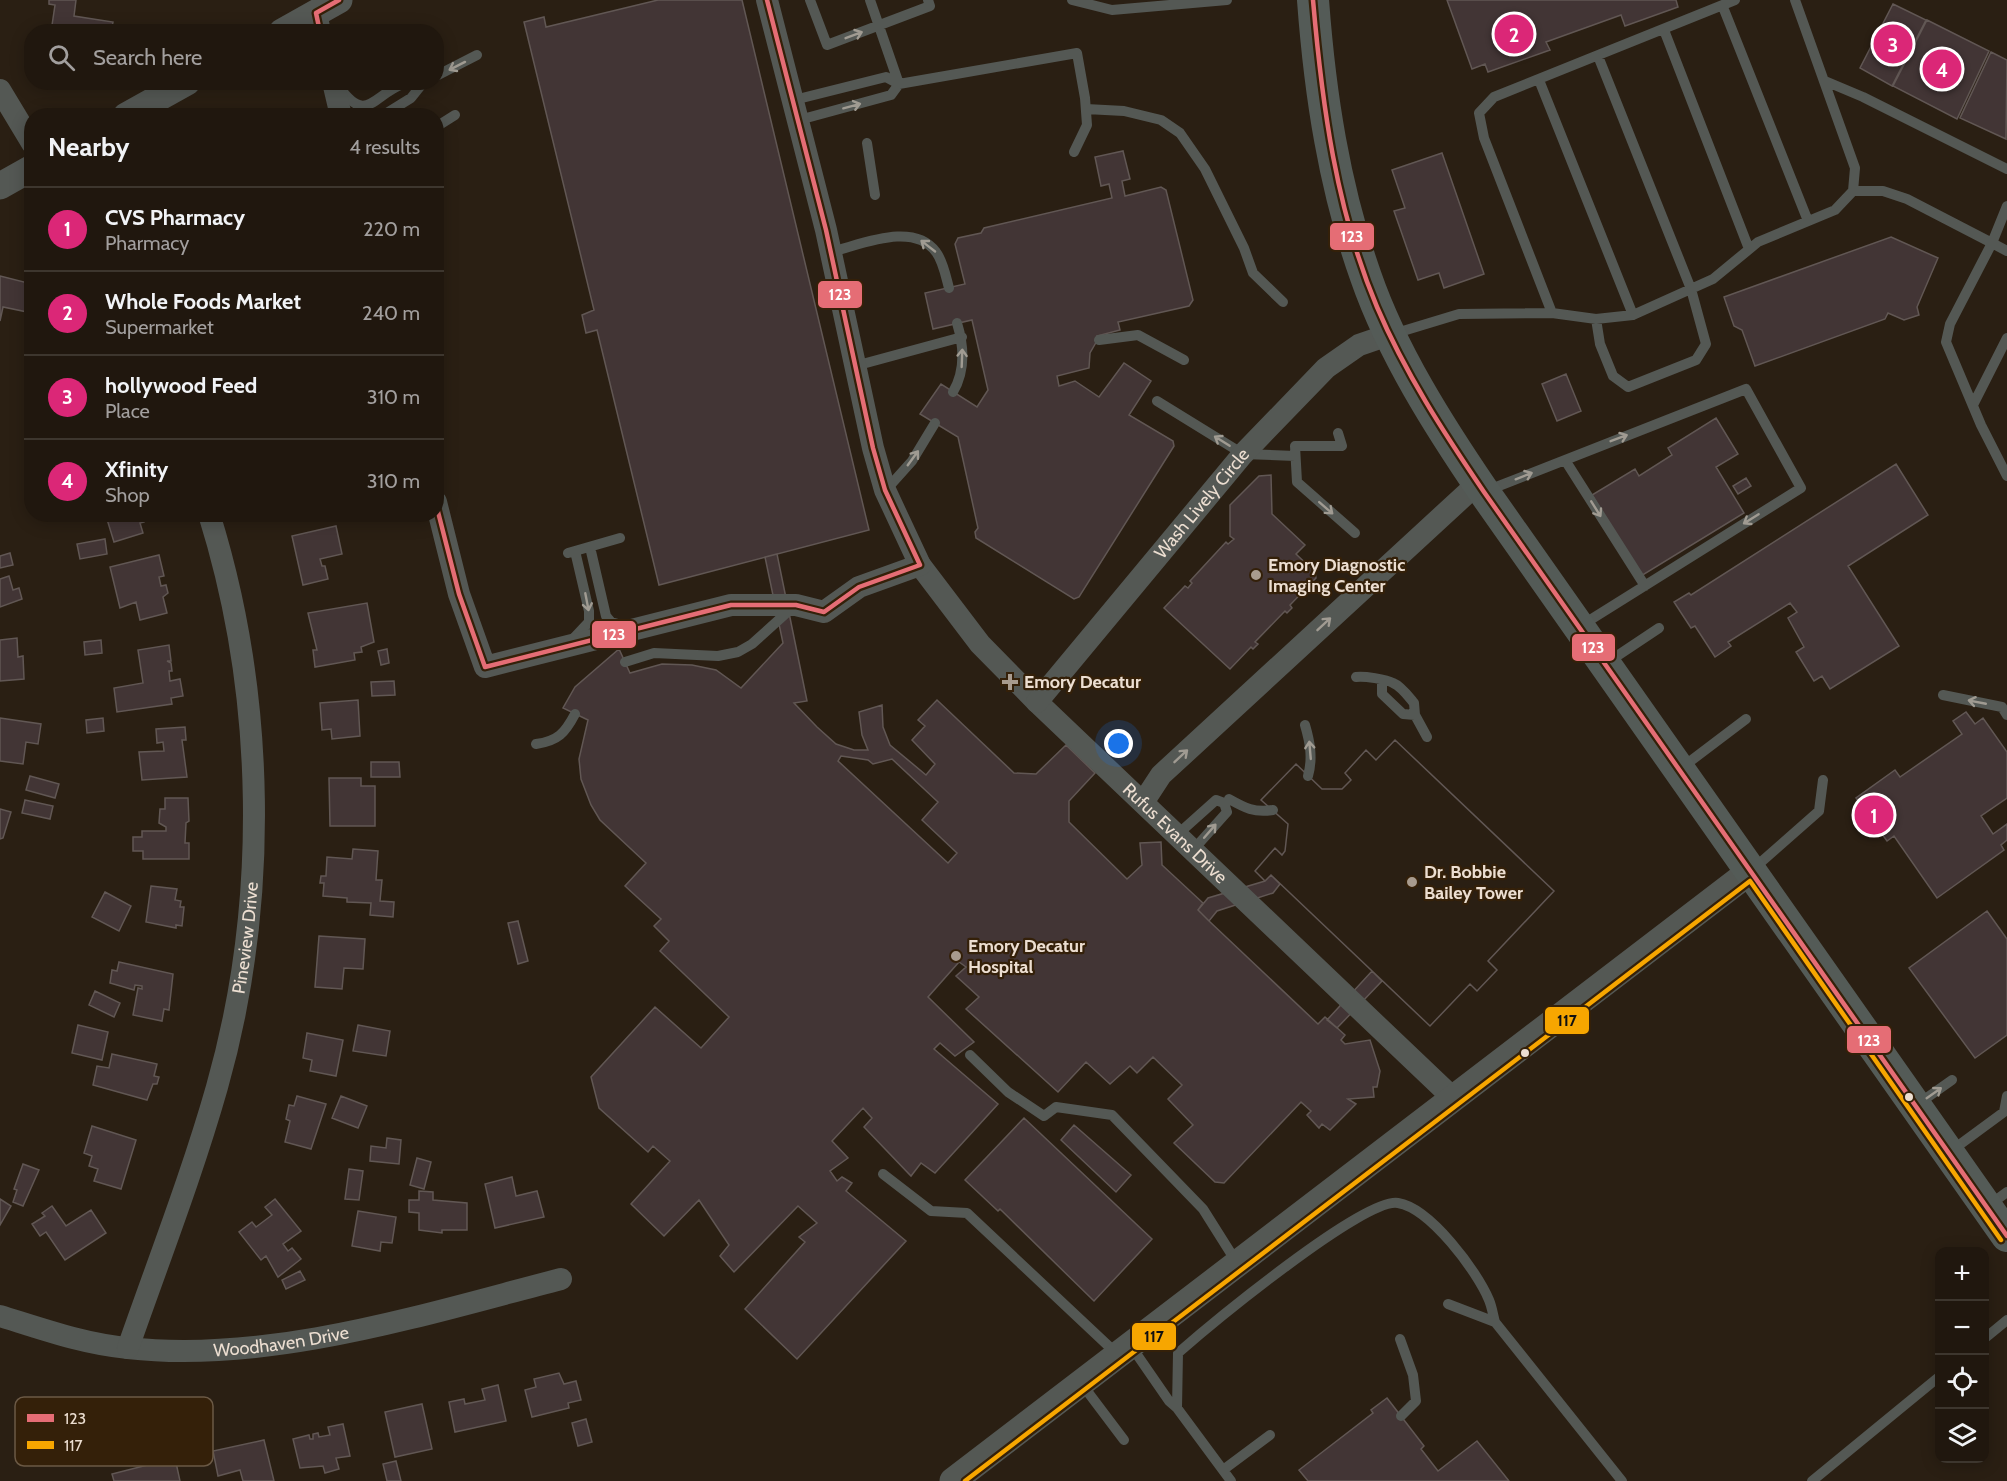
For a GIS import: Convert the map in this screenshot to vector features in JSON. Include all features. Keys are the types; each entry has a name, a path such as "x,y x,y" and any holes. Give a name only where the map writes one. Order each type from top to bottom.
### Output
{"main road":[{"path":"1313,0 1324,113 1335,171 1366,279 1426,398 1481,487 1752,870 1915,1106 1949,1153 1997,1200 2007,1236"}],"street":[{"path":"318,22 339,0"},
{"name":"Rufus Evans Drive","path":"767,0 830,252 873,448 885,490 920,565 980,644 1037,702 1144,801 1453,1098"},
{"path":"0,90 24,130"},
{"path":"140,108 173,90"},
{"path":"336,90 340,108"},
{"path":"0,186 24,172"},
{"name":"Wash Lively Circle","path":"1037,702 1244,454 1326,368 1359,345 1392,334"},
{"path":"1144,801 1161,775 1481,487"},
{"name":"Pineview Drive","path":"128,1348 218,1086 239,988 251,890 254,783 247,693 230,598 211,522"},
{"path":"441,522 459,594 485,667 731,605 796,605 824,612 859,587 920,565"},
{"path":"953,1481 1752,870"},
{"name":"Woodhaven Drive","path":"0,1316 60,1335 128,1348 198,1350 299,1342 561,1279"}],"lane":[{"path":"810,0 827,45 930,6 928,0"},
{"path":"870,0 881,25 899,84"},
{"path":"1072,0 1112,10 1227,0"},
{"path":"1552,313 1484,138 1479,112 1494,97 1723,7 1735,0"},
{"path":"1392,334 1459,314 1552,313 1596,319 1633,315 1713,279 1758,242 1835,210 1853,191 1855,168 1795,0"},
{"path":"1723,7 1808,221"},
{"path":"1664,30 1749,249"},
{"path":"796,110 886,77 899,84 1077,53 1087,125 1074,152"},
{"path":"444,72 477,55"},
{"path":"1596,319 1600,344 1613,376 1628,387 1696,360 1706,344 1691,289 1598,56"},
{"path":"1539,80 1633,315"},
{"path":"1825,81 1863,97 2007,169"},
{"path":"796,110 891,95 899,84"},
{"path":"341,90 350,101 358,106 366,107 393,90"},
{"path":"395,108 411,98 417,90"},
{"path":"1086,109 1125,111 1161,120 1180,133 1205,170 1244,248 1253,273 1283,302"},
{"path":"444,122 455,115"},
{"path":"867,142 875,195"},
{"path":"1853,191 1883,191 1907,199 2007,251"},
{"path":"2007,206 1992,243 1950,324 1946,342 2007,476"},
{"path":"830,252 905,235 920,239 936,252 949,288"},
{"path":"953,392 962,366 962,337 957,322"},
{"path":"1099,340 1138,335 1184,360"},
{"path":"855,366 962,337"},
{"path":"1973,405 2004,352 2007,338"},
{"path":"1481,487 1565,460 1746,389 1801,488 1580,627"},
{"path":"1157,401 1244,454 1295,456"},
{"path":"885,490 912,461 935,423"},
{"path":"1338,433 1342,446 1294,446 1297,482 1355,533"},
{"path":"1565,460 1645,586"},
{"path":"567,645 589,622 589,611 572,552 620,538"},
{"path":"590,547 606,616 620,626 635,628"},
{"path":"626,662 654,653 718,656 738,652 752,644 796,605"},
{"path":"1605,664 1659,628"},
{"path":"1356,677 1367,676 1382,682 1394,683 1414,703 1415,715 1427,737"},
{"path":"1382,682 1382,694 1402,714 1415,715"},
{"path":"1943,696 2002,707 2007,715"},
{"path":"536,744 552,742 568,727 575,714"},
{"path":"1680,769 1746,719"},
{"path":"1305,724 1311,753 1308,776"},
{"path":"1752,870 1819,811 1823,780"},
{"path":"1229,799 1247,809 1259,812 1273,810"},
{"path":"970,1055 1008,1092 1044,1116 1056,1107 1112,1115 1203,1209 1238,1263"},
{"path":"1915,1106 1952,1080"},
{"path":"1949,1153 2005,1112 2007,1096"},
{"path":"883,1174 931,1210 967,1213 1124,1349 1177,1408 1231,1481"},
{"path":"1177,1408 1178,1353 1224,1313 1335,1232 1378,1205 1397,1203 1420,1212 1439,1230 1489,1299 1495,1322 1623,1481"},
{"path":"1448,1304 1495,1322"},
{"path":"1989,1335 2007,1320"},
{"path":"1400,1339 1413,1375 1416,1401 1401,1416"},
{"path":"1812,1481 1935,1380"},
{"path":"1080,1383 1124,1440"},
{"path":"1222,1470 1270,1435"}],"building":[{"path":"49,0 76,0 74,16 113,22 113,24 52,24 55,5 49,4"},
{"path":"658,0 742,0 869,530 659,585 597,330 586,333 582,315 594,310 524,22 544,17 546,27"},
{"path":"1447,0 1676,0 1678,7 1625,26 1621,15 1546,42 1550,50 1488,72 1485,64 1472,69"},
{"path":"1893,4 1926,20 1892,86 1860,68"},
{"path":"1927,20 1989,51 1957,119 1893,86"},
{"path":"1991,52 2007,60 2006,139 1960,118"},
{"path":"1123,151 1130,179 1122,181 1125,196 1161,187 1166,190 1193,300 1189,306 1118,322 1120,330 1097,336 1098,339 1090,353 1089,368 1057,376 1059,386 1075,381 1099,397 1124,363 1151,381 1129,415 1173,441 1174,446 1079,597 1074,599 976,538 975,532 978,528 958,437 920,414 941,384 977,407 988,390 972,320 933,329 925,293 965,284 955,244 958,238 981,233 984,228 1112,198 1109,184 1101,186 1095,157"},
{"path":"1442,153 1484,274 1444,288 1439,273 1418,280 1394,211 1405,208 1392,170"},
{"path":"1891,237 1938,258 1917,307 1919,315 1904,320 1888,313 1885,319 1755,366 1742,330 1734,326 1724,297"},
{"path":"0,276 24,282 24,311 3,307 0,321"},
{"path":"1566,374 1581,411 1557,421 1542,384"},
{"path":"1716,418 1738,454 1716,467 1744,513 1641,576 1592,495 1635,469 1639,476 1672,455 1668,448"},
{"path":"1896,464 1928,515 1848,566 1899,646 1830,689 1822,676 1814,681 1796,652 1804,647 1788,618 1797,612 1790,603 1728,642 1731,646 1715,657 1695,626 1691,628 1674,602 1689,593 1691,595"},
{"name":"Emory Diagnostic Imaging Center","path":"1271,475 1272,514 1305,545 1296,554 1315,572 1316,578 1290,605 1292,608 1287,613 1285,611 1255,642 1258,644 1253,649 1251,647 1230,669 1164,608 1185,586 1188,588 1192,583 1190,581 1226,542 1228,544 1234,539 1230,536 1230,505 1259,476"},
{"path":"1746,478 1751,486 1738,494 1733,486"},
{"path":"108,522 144,522 140,523 143,533 114,542"},
{"path":"336,526 342,554 320,559 322,566 325,566 328,579 303,585 292,536"},
{"path":"105,539 107,554 80,559 77,544"},
{"path":"10,553 13,565 0,568 0,556"},
{"name":"Emory Decatur Hospital","path":"777,554 807,701 794,703 836,744 854,750 868,750 862,735 859,712 882,705 883,727 890,745 926,775 935,764 912,740 925,726 918,720 937,700 1014,773 1036,774 1066,745 1095,773 1069,801 1069,822 1127,879 1142,865 1140,843 1161,842 1162,865 1203,903 1198,910 1209,921 1318,1024 1325,1017 1345,1035 1341,1040 1345,1044 1370,1040 1380,1071 1377,1087 1373,1087 1374,1097 1348,1099 1356,1104 1330,1130 1322,1124 1319,1128 1307,1115 1311,1111 1301,1102 1224,1183 1215,1182 1174,1143 1193,1125 1168,1099 1182,1085 1153,1057 1137,1073 1130,1066 1110,1084 1086,1062 1058,1092 966,1009 979,997 956,976 966,967 959,962 928,997 974,1042 955,1056 940,1043 934,1049 998,1104 935,1173 921,1163 911,1176 864,1127 872,1118 863,1108 832,1141 848,1158 830,1171 837,1181 842,1177 852,1183 846,1191 906,1241 797,1359 745,1309 805,1242 799,1237 817,1223 798,1206 734,1272 720,1256 729,1245 699,1200 664,1236 631,1204 670,1161 653,1146 648,1152 599,1108 591,1077 655,1007 701,1048 729,1017 660,951 669,941 654,926 661,919 625,886 646,863 600,820 591,805 581,779 579,759 588,720 563,708 575,687 619,649 630,673 662,664 692,665 716,670 741,688 783,643 765,557","holes":["841,756 868,760 873,764 892,759 938,802 922,820 957,853 948,863 838,761"]},
{"path":"159,555 164,576 159,577 161,586 166,585 168,593 163,597 167,613 140,620 136,602 120,608 110,567"},
{"path":"9,576 13,590 19,588 22,599 0,607 0,579"},
{"path":"367,603 374,642 361,647 362,652 354,653 355,660 315,667 313,650 317,650 308,613"},
{"path":"17,638 18,657 23,656 24,679 0,681 0,640"},
{"path":"101,640 102,653 85,655 84,642"},
{"path":"169,645 171,661 167,661 171,663 170,681 180,679 183,696 171,698 172,704 117,712 114,688 143,683 138,650"},
{"path":"387,649 389,663 381,665 378,651"},
{"path":"394,681 395,695 372,696 371,682"},
{"path":"358,700 360,736 332,739 331,729 322,730 320,703"},
{"path":"1966,712 1975,724 1983,718 2007,752 2007,798 1981,816 1993,834 2007,824 2007,840 2001,845 2004,850 1937,898 1894,836 1887,841 1856,798 1895,770 1900,777 1962,734 1953,721"},
{"path":"0,718 41,724 38,744 26,742 23,764 0,761"},
{"path":"103,718 104,731 87,733 86,720"},
{"path":"185,727 186,740 182,740 187,777 142,780 139,752 164,751 163,742 157,743 156,729"},
{"name":"Dr. Bobbie Bailey Tower","path":"1395,740 1554,891 1488,961 1497,970 1477,991 1470,984 1430,1026 1271,875 1265,881 1255,871 1275,848 1282,855 1285,851 1288,824 1261,800 1296,764 1322,789 1342,789 1351,780 1345,773 1366,750 1376,760"},
{"name":"Dr. Bobbie Bailey Tower","path":"1395,740 1554,891 1488,961 1497,970 1477,991 1470,984 1430,1026 1271,875 1265,881 1255,871 1275,848 1282,855 1285,851 1288,824 1261,800 1296,764 1322,789 1342,789 1351,780 1345,773 1366,750 1376,760"},
{"path":"371,762 399,762 400,777 371,777"},
{"path":"30,776 59,784 55,798 26,790"},
{"path":"329,778 361,778 361,786 375,786 375,826 330,826"},
{"path":"165,798 188,798 189,821 186,823 185,843 189,843 189,859 143,859 143,851 133,851 133,837 142,837 142,831 166,831 166,827 159,823 160,809 165,809"},
{"path":"25,800 53,806 50,819 22,813"},
{"path":"0,809 11,812 3,838 0,839"},
{"path":"353,849 378,851 376,880 382,880 380,901 394,902 393,917 370,915 371,903 347,902 347,898 323,896 324,883 320,883 321,876 326,876 327,857 352,859"},
{"path":"1271,875 1280,884 1273,893 1217,911 1209,921 1198,910 1208,898 1265,881"},
{"path":"151,886 177,889 175,900 181,901 180,907 184,907 182,926 176,925 176,928 146,922"},
{"path":"105,892 131,906 119,931 92,917"},
{"path":"1987,911 2007,939 2007,1035 1975,1058 1909,968"},
{"path":"518,921 528,961 518,964 508,923"},
{"path":"319,936 365,939 363,969 344,968 342,989 315,987"},
{"path":"119,962 173,974 169,1010 164,1009 162,1021 133,1015 138,988 142,989 142,986 135,985 134,990 110,983 112,970 117,971"},
{"path":"1372,971 1382,981 1337,1028 1327,1020"},
{"path":"95,991 120,1003 114,1017 89,1005"},
{"path":"78,1025 108,1032 102,1060 72,1053"},
{"path":"358,1025 390,1031 386,1056 353,1051"},
{"path":"307,1033 343,1040 336,1076 310,1071 312,1060 303,1058"},
{"path":"112,1054 157,1064 154,1076 159,1077 157,1084 153,1084 147,1100 93,1085 97,1066 109,1068"},
{"path":"297,1096 326,1104 311,1149 285,1142 290,1121 286,1119 289,1105 294,1106"},
{"path":"341,1096 367,1106 358,1128 332,1118"},
{"path":"1024,1118 1152,1239 1094,1301 1000,1209 998,1211 965,1180"},
{"path":"1074,1125 1131,1175 1116,1192 1061,1140"},
{"path":"92,1126 136,1140 121,1189 94,1181 98,1169 89,1166 92,1156 84,1153"},
{"path":"387,1138 401,1140 399,1164 370,1161 371,1146 386,1148"},
{"path":"417,1158 431,1162 424,1189 410,1185"},
{"path":"23,1164 39,1170 23,1206 13,1202 17,1190 14,1189"},
{"path":"349,1169 363,1171 359,1200 345,1199"},
{"path":"512,1177 516,1196 537,1191 544,1217 495,1228 485,1184"},
{"path":"419,1191 433,1192 433,1200 467,1203 467,1230 442,1230 442,1233 419,1230 419,1213 409,1212 409,1200 419,1200"},
{"path":"0,1199 11,1206 0,1225"},
{"path":"275,1199 301,1231 283,1244 288,1251 292,1248 301,1259 278,1277 266,1256 261,1260 239,1232 252,1222 256,1227 272,1215 265,1207"},
{"path":"52,1206 66,1226 91,1210 106,1233 65,1260 46,1232 40,1236 32,1224 45,1216 42,1213"},
{"path":"358,1211 396,1217 392,1243 381,1242 380,1251 352,1246"},
{"path":"300,1271 305,1280 286,1289 282,1280"},
{"path":"559,1373 564,1384 576,1381 581,1400 568,1403 569,1408 532,1417 525,1390 536,1387 534,1379"},
{"path":"498,1385 506,1421 455,1432 449,1402 464,1399 465,1404 485,1400 482,1389"},
{"path":"1387,1398 1424,1446 1421,1449 1438,1471 1477,1441 1509,1481 1308,1481 1299,1470 1373,1413 1371,1410"},
{"path":"422,1404 432,1449 395,1457 385,1412"},
{"path":"586,1419 592,1442 578,1446 572,1423"},
{"path":"343,1424 350,1456 336,1458 339,1469 325,1473 323,1466 300,1468 293,1439 309,1435 310,1439 313,1439 313,1434 318,1433 319,1437 330,1435 328,1427"},
{"path":"264,1440 274,1481 243,1481 240,1470 218,1476 213,1451"},
{"path":"396,1461 401,1481 387,1481 383,1464"},
{"path":"144,1466 177,1466 180,1481 114,1481 112,1474"}],"transit line":[{"name":"123","path":"318,24 316,13 339,0"},
{"name":"123","path":"441,522 459,594 485,667 731,605 796,605 824,612 859,587 920,565 885,490 873,448 826,230 767,0"},
{"name":"123","path":"1313,0 1326,117 1351,233 1377,307 1413,379 1484,492 2007,1236"},
{"name":"117","path":"965,1481 1750,881 2001,1240"}],"place":[{"name":"Whole Foods Market","path":"1514,34"},
{"name":"hollywood Feed","path":"1893,44"},
{"name":"Xfinity","path":"1942,69"},
{"name":"Emory Diagnostic Imaging Center","path":"1256,575"},
{"name":"Emory Decatur","path":"1010,682"},
{"name":"CVS Pharmacy","path":"1874,815"},
{"name":"Dr. Bobbie Bailey Tower","path":"1412,882"},
{"name":"Emory Decatur Hospital","path":"956,956"}]}
